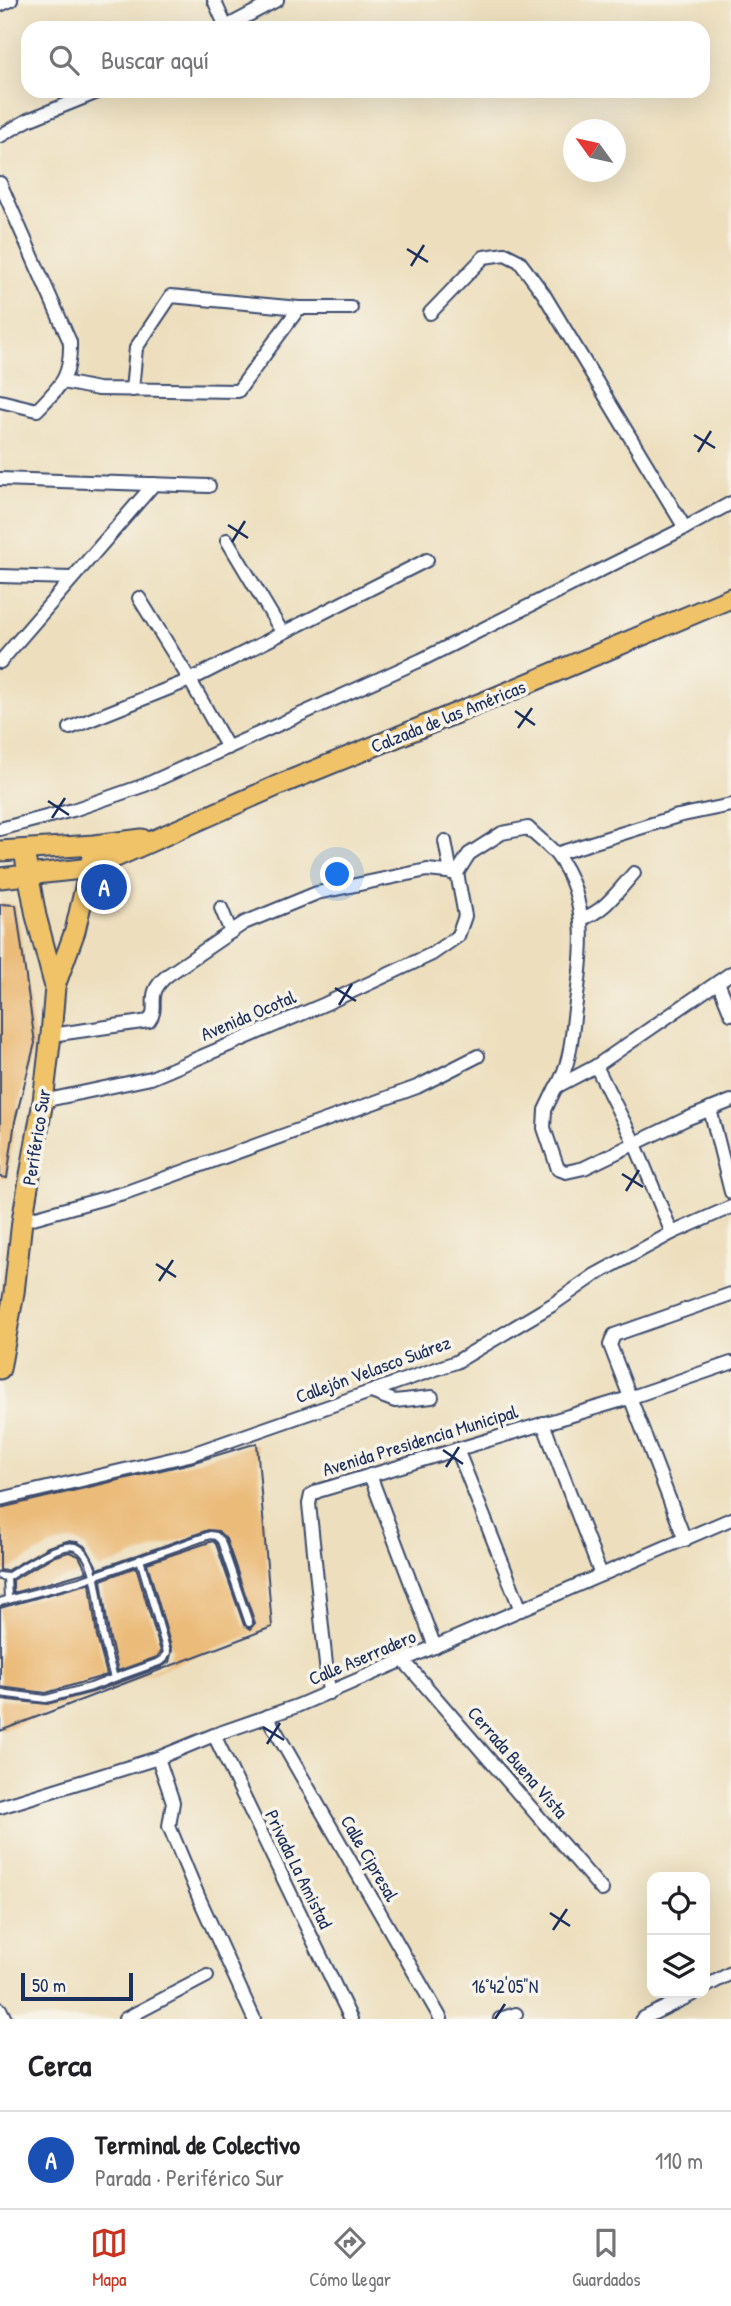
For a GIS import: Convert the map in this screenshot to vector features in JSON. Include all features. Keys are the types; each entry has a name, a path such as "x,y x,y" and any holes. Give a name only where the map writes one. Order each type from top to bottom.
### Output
{"main road":[{"name":"Calzada de las Américas","path":"0,877 91,868 281,785 731,598"},
{"name":"Calzada de las Américas","path":"0,851 94,845 165,835"},
{"name":"Periférico Sur","path":"0,1369 43,1101 55,987 75,931 94,845"},
{"name":"Periférico Sur","path":"24,851 36,916 55,987"}],"street":[{"path":"0,5 11,0"},
{"path":"214,0 223,21"},
{"path":"237,21 277,0"},
{"path":"0,136 28,120 83,98"},
{"path":"0,183 70,342 71,361 64,382 37,410 0,401"},
{"path":"430,313 484,257 505,254 519,261 543,293 685,528"},
{"path":"132,390 136,348 171,296 299,308 351,308"},
{"path":"64,382 98,390 238,391 299,308"},
{"path":"0,479 209,486"},
{"path":"0,662 154,484"},
{"path":"0,829 74,810 145,785 228,748 421,660 731,503"},
{"path":"227,540 282,632"},
{"path":"70,728 190,680 427,560"},
{"path":"0,576 71,578"},
{"path":"139,598 228,748"},
{"path":"556,855 678,817 731,805"},
{"path":"454,873 469,854 502,833 528,828 556,855 572,883 581,919 582,966 571,1055 545,1110 544,1128 558,1169 566,1172 584,1168 731,1101"},
{"path":"445,841 454,873"},
{"path":"51,1035 149,1021 153,1017 157,984 244,923 317,892 426,870 454,873"},
{"name":"Avenida Ocotal","path":"43,1101 151,1078 432,954 458,936 465,916 454,873"},
{"path":"581,919 602,908 634,873"},
{"path":"221,908 231,932"},
{"path":"556,1087 596,1066 731,973"},
{"path":"718,982 731,1014"},
{"path":"22,1221 127,1192 404,1092 478,1056"},
{"path":"596,1066 635,1144 672,1233"},
{"path":"710,1110 731,1192"},
{"name":"Callejón Velasco Suárez","path":"0,1499 189,1455 456,1362 552,1305 595,1275 672,1233 731,1207"},
{"path":"685,1540 629,1398 610,1340 614,1335 731,1294"},
{"name":"Avenida Presidencia Municipal","path":"329,1693 309,1504 311,1496 318,1490 629,1398 731,1363"},
{"path":"371,1392 395,1401 432,1397"},
{"path":"543,1423 601,1575"},
{"path":"457,1449 521,1610"},
{"path":"370,1475 435,1647"},
{"name":"Calle Aserradero","path":"0,1807 158,1758 329,1693 731,1519"},
{"name":"Cerrada Buena Vista","path":"404,1661 602,1889"},
{"name":"Calle Cipresal","path":"267,1717 441,2019"},
{"name":"Privada La Amistad","path":"214,1735 351,2019"},
{"path":"158,1758 173,1802 169,1826 254,2019"},
{"path":"710,1984 731,1973"},
{"path":"125,2019 207,1976"},
{"path":"642,2019 685,1998"},
{"path":"0,2009 5,2019"},
{"path":"500,2019 516,2014"}],"lane":[{"path":"0,1602 95,1576 210,1535 221,1541 249,1623"},
{"path":"8,1600 3,1577 65,1546 75,1547 84,1553 95,1576 103,1634 114,1678"},
{"path":"0,1693 46,1699 91,1688 164,1659 167,1652 141,1559"}],"building":[{"path":"0,904 16,905 35,1043 15,1121 7,1178 0,1177"},
{"path":"257,1443 272,1627 0,1731 0,1699 47,1704 93,1692 169,1662 172,1650 147,1563 213,1541 244,1625 250,1629 255,1623 226,1539 218,1531 208,1530 98,1569 86,1547 67,1541 48,1547 6,1571 0,1570 0,1508 191,1463"},
{"path":"69,1552 79,1556 87,1572 13,1593 13,1580 52,1557"},
{"path":"136,1567 161,1652 157,1657 118,1671 109,1635 101,1580"},
{"path":"90,1583 97,1637 107,1675 46,1693 0,1687 0,1608"}],"place":[{"name":"Terminal de Colectivo","path":"104,887"}]}
